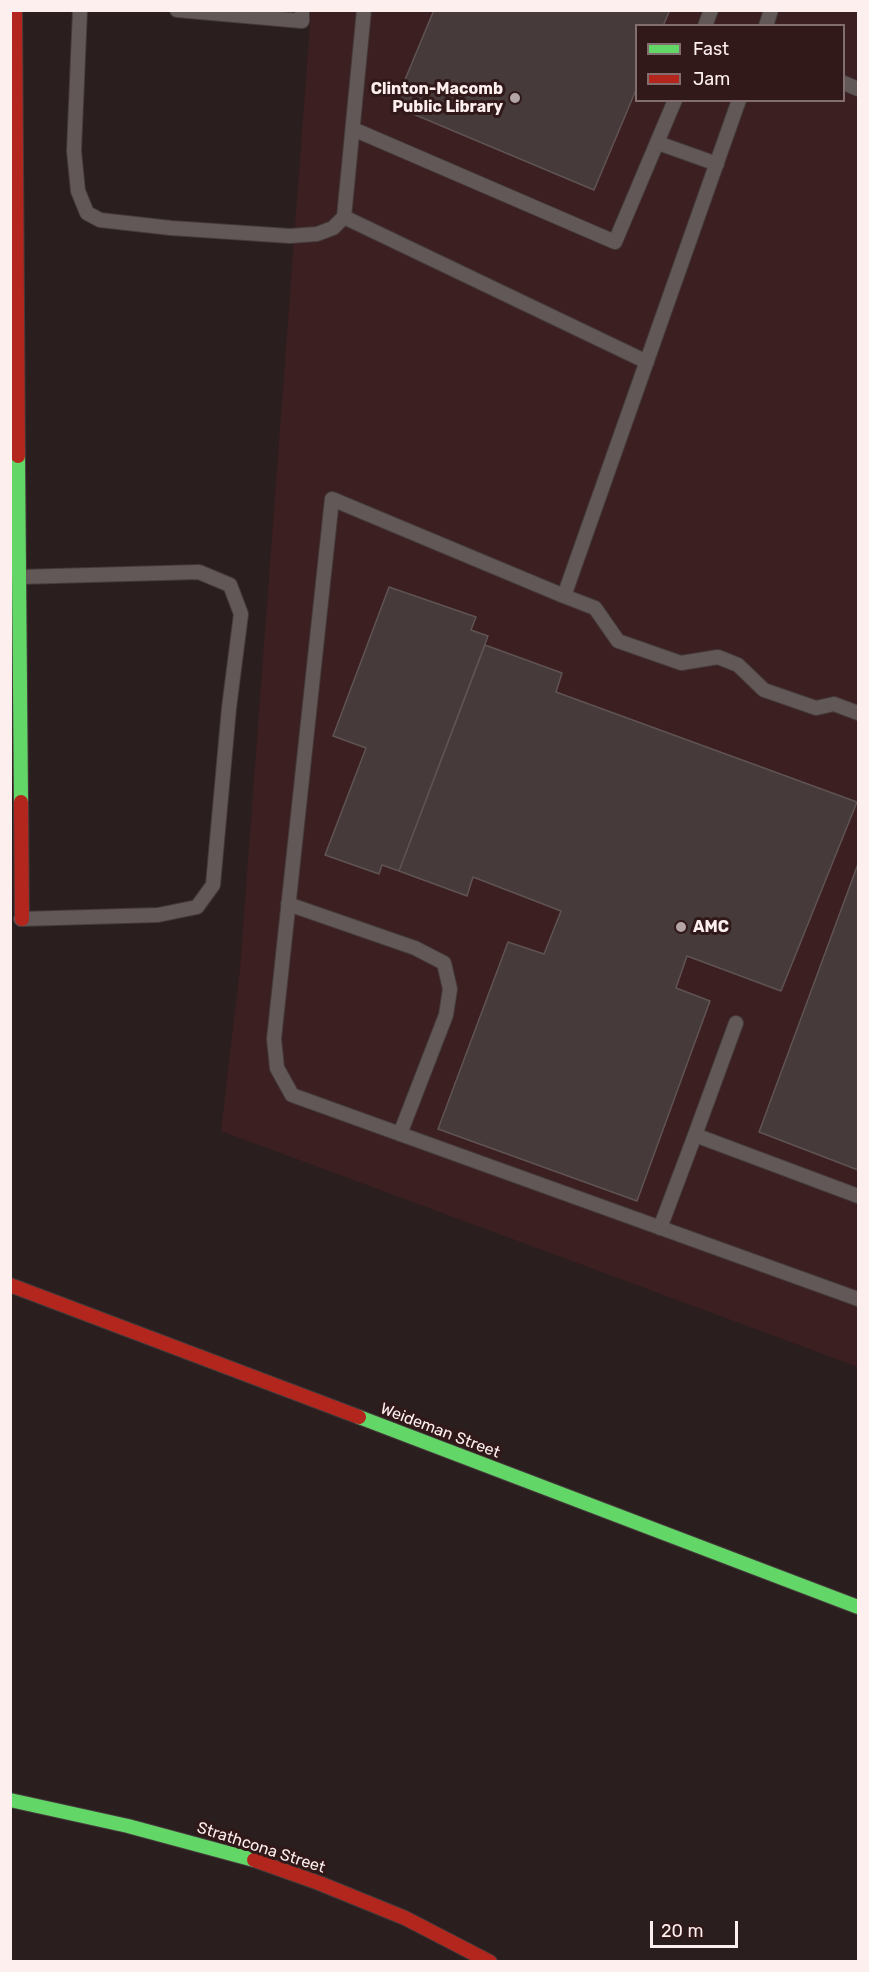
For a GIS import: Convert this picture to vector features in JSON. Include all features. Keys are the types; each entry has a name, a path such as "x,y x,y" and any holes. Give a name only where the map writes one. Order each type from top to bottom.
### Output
{"street":[{"path":"15,10 14,373 19,577 15,653 16,919"},
{"name":"Weideman Street","path":"10,1285 858,1607"},
{"name":"Strathcona Street","path":"10,1800 128,1826 250,1858 319,1882 405,1918 490,1962"}],"lane":[{"path":"80,10 74,151 78,192 87,213 100,220 171,228 290,236 316,234 333,228 344,218 364,10"},
{"path":"177,10 302,21 303,10"},
{"path":"352,129 615,242 674,102"},
{"path":"564,596 738,102"},
{"path":"658,143 717,164"},
{"path":"344,218 647,362"},
{"path":"858,713 834,704 816,708 764,690 738,665 718,657 681,663 618,640 595,608 332,499 274,1039 277,1068 292,1095 858,1299"},
{"path":"16,919 158,915 197,907 213,885 229,708 241,614 230,585 199,572 19,577"},
{"path":"288,904 415,948 444,963 450,989 446,1015 400,1134"},
{"path":"660,1228 736,1023"},
{"path":"695,1135 858,1196"}],"shaded area":[{"path":"311,11 858,11 858,1367 221,1131 240,968"}],"building":[{"name":"Clinton-Macomb Public Library","path":"434,10 670,10 664,24 635,24 635,92 594,190 394,106"},
{"path":"389,587 476,617 471,630 488,636 399,871 382,865 379,874 325,855 366,748 333,736"},
{"name":"AMC","path":"485,645 562,673 556,692 857,802 781,991 687,956 676,988 710,1001 637,1201 438,1129 508,942 544,954 561,911 473,877 467,896 399,871"},
{"path":"858,864 858,1170 759,1132"}],"traffic: fast":[{"path":"18,456 21,802"},
{"path":"359,1417 858,1607"},
{"path":"10,1800 128,1826 254,1860"}],"traffic: jam":[{"path":"15,10 18,456"},
{"path":"21,802 22,919"},
{"path":"10,1285 359,1417"},
{"path":"254,1860 319,1883 405,1918 490,1962"}],"place":[{"name":"Clinton-Macomb Public Library","path":"515,98"},
{"name":"AMC","path":"681,927"}]}
